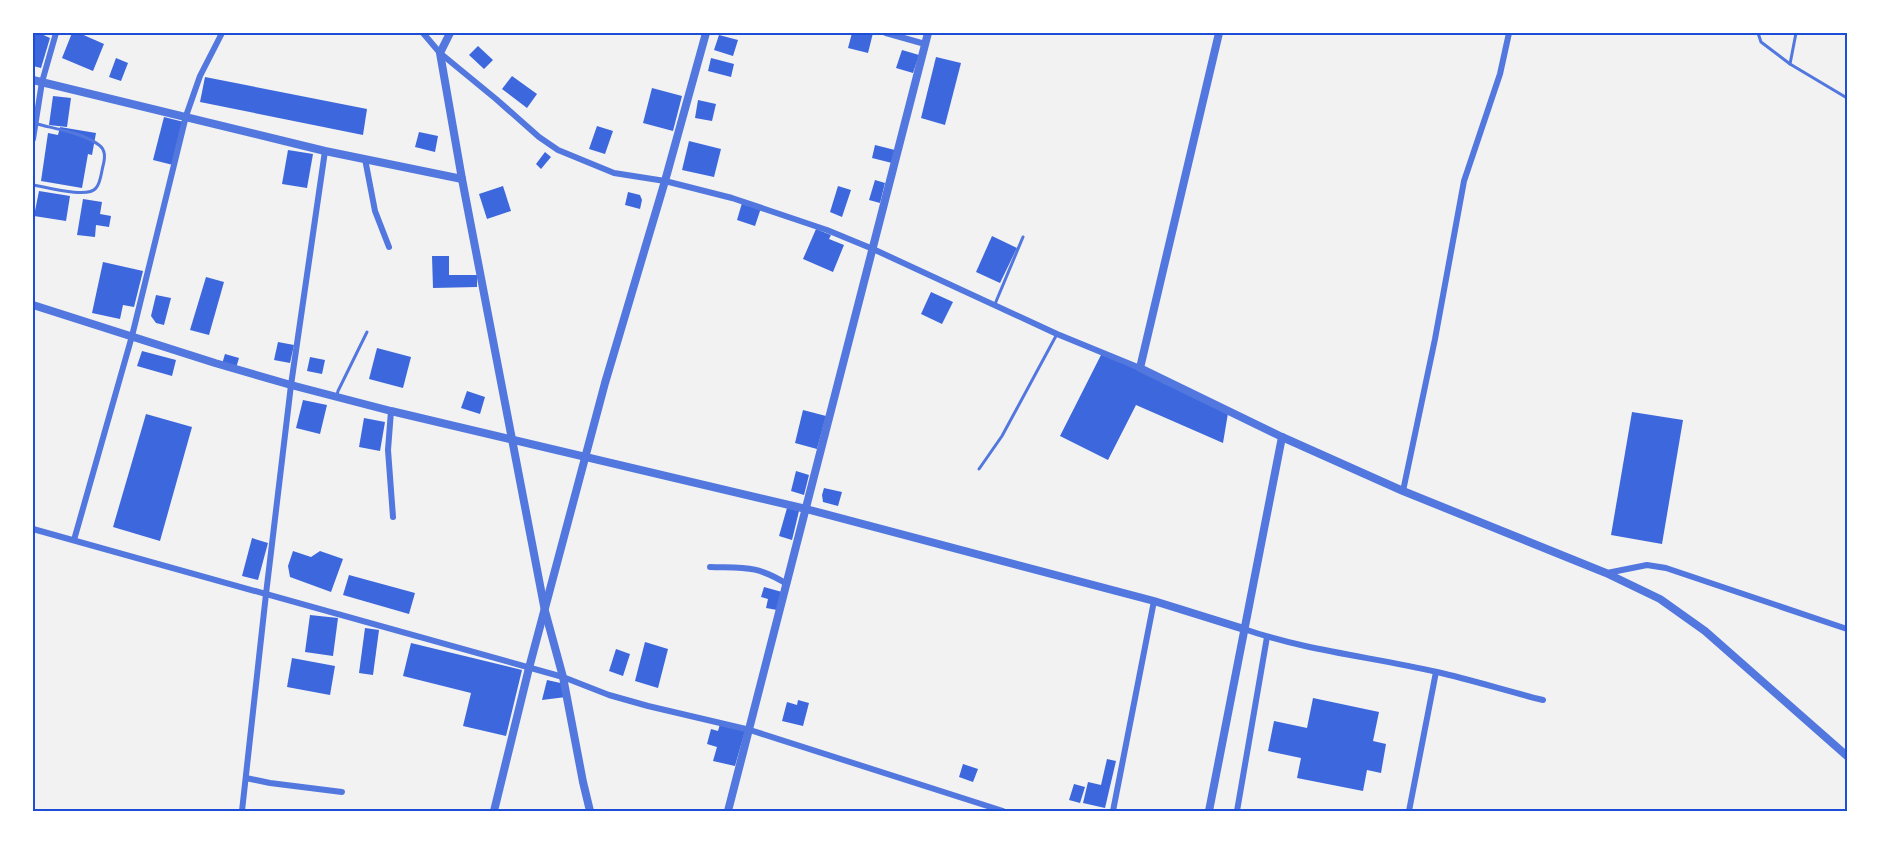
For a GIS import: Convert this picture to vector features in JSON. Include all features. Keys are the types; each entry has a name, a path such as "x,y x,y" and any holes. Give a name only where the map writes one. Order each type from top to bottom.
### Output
{"street":[{"path":"33,139 37,81 56,33"},
{"path":"74,540 132,336 186,116 200,76 222,33"},
{"path":"423,33 440,54 496,99 539,138 558,150 614,173 665,181 732,198 827,230 1057,334 1140,368 1282,437 1403,491 1606,573 1660,599 1705,631 1847,756"},
{"path":"450,33 440,54 462,179 545,610 563,677 590,811"},
{"path":"494,811 529,668 605,383 706,33"},
{"path":"886,33 925,44"},
{"path":"728,811 928,33"},
{"path":"1140,368 1220,33"},
{"path":"1403,491 1435,339 1464,181 1500,74 1509,33"},
{"path":"37,81 325,151 462,179"},
{"path":"242,811 291,385 325,151"},
{"path":"365,159 375,211 389,247"},
{"path":"33,305 291,385 391,411 806,509 1154,601 1267,637 1436,672 1543,700"},
{"path":"391,411 388,450 393,517"},
{"path":"1209,811 1282,437"},
{"path":"33,529 563,677 638,704 750,730 1003,811"},
{"path":"1606,573 1647,565 1666,567 1847,629"},
{"path":"710,567 757,569 787,584"},
{"path":"1113,811 1154,601"},
{"path":"1237,811 1267,637"},
{"path":"1408,811 1436,672"},
{"path":"246,778 342,792"}],"lane":[{"path":"1758,33 1761,42 1790,64 1847,98"},
{"path":"1790,64 1796,33"},
{"path":"33,185 64,191 90,192 96,189 104,160 104,150 100,145 80,136 35,123"},
{"path":"994,306 1023,237"},
{"path":"337,397 367,332"},
{"path":"979,469 1002,436 1057,334"}],"building":[{"path":"33,33 50,38 41,68 33,66"},
{"path":"72,33 79,33 104,44 93,71 62,58"},
{"path":"852,33 873,33 868,53 848,48"},
{"path":"719,35 738,40 733,56 714,50"},
{"path":"478,46 493,60 484,69 469,55"},
{"path":"902,50 919,55 913,73 896,68"},
{"path":"936,57 961,63 945,125 921,118"},
{"path":"116,58 128,63 121,81 109,77"},
{"path":"711,58 734,64 731,77 708,71"},
{"path":"512,76 537,94 527,108 502,89"},
{"path":"205,77 367,109 363,135 200,102"},
{"path":"652,88 682,96 673,131 643,123"},
{"path":"53,96 71,98 67,127 49,125"},
{"path":"698,100 716,104 712,121 695,118"},
{"path":"164,117 184,122 173,165 153,160"},
{"path":"597,126 613,131 605,154 589,149"},
{"path":"60,127 96,133 92,155 88,154 82,188 41,181 48,133 58,135"},
{"path":"419,132 438,136 435,152 415,147"},
{"path":"689,141 721,149 714,177 682,170"},
{"path":"875,145 895,150 892,163 872,158"},
{"path":"288,150 313,154 307,188 282,184"},
{"path":"545,152 551,157 541,169 536,164"},
{"path":"875,180 885,183 880,203 869,200"},
{"path":"503,186 511,211 487,219 479,194"},
{"path":"838,186 851,190 842,217 830,212"},
{"path":"39,191 70,196 66,221 34,216"},
{"path":"628,192 640,195 642,200 640,209 625,205"},
{"path":"83,199 102,202 100,214 111,216 109,227 96,225 95,237 77,235"},
{"path":"742,203 761,208 755,226 737,220"},
{"path":"816,229 831,235 829,239 844,245 833,272 803,259"},
{"path":"992,236 1017,248 1000,283 976,272"},
{"path":"432,256 449,256 449,275 477,275 477,287 433,288"},
{"path":"103,262 143,271 134,307 123,305 120,319 92,313"},
{"path":"206,277 224,282 209,335 190,330"},
{"path":"931,292 953,302 942,324 921,314"},
{"path":"156,295 171,298 164,325 156,323 151,316"},
{"path":"278,342 294,345 290,363 274,360"},
{"path":"377,348 411,357 403,388 369,379"},
{"path":"142,351 176,360 172,376 137,366"},
{"path":"1102,353 1228,413 1223,443 1136,405 1108,460 1060,436"},
{"path":"225,354 239,358 236,368 222,364"},
{"path":"310,357 325,360 322,374 307,371"},
{"path":"467,391 485,397 480,414 461,408"},
{"path":"303,400 327,405 320,434 296,428"},
{"path":"803,410 826,416 817,449 795,443"},
{"path":"1632,412 1683,420 1662,544 1611,535"},
{"path":"146,414 192,427 160,541 113,527"},
{"path":"364,418 385,422 380,451 359,447"},
{"path":"796,471 809,475 804,495 791,491"},
{"path":"824,488 842,492 838,506 823,502"},
{"path":"787,508 799,511 792,540 779,536"},
{"path":"252,538 268,543 258,580 242,576"},
{"path":"293,551 311,557 320,551 343,559 331,592 290,577 288,566"},
{"path":"349,575 415,593 409,614 343,595"},
{"path":"764,587 782,592 777,610 766,608 768,599 761,597"},
{"path":"310,615 338,618 333,656 305,652"},
{"path":"365,628 379,630 373,675 359,673"},
{"path":"645,642 668,649 658,688 635,681"},
{"path":"411,643 522,670 506,736 463,726 471,693 403,676"},
{"path":"616,649 630,654 623,676 609,671"},
{"path":"292,658 335,666 330,695 287,687"},
{"path":"547,680 565,684 566,697 542,700"},
{"path":"1313,698 1379,712 1373,741 1386,744 1381,773 1367,770 1363,791 1297,778 1301,758 1268,751 1274,721 1307,728"},
{"path":"798,700 809,703 803,726 782,721 787,702 797,705"},
{"path":"720,724 745,731 735,766 713,761 717,747 707,744 711,729 718,731"},
{"path":"1107,759 1116,761 1105,808 1083,803 1088,782 1101,785"},
{"path":"963,764 978,769 973,782 959,777"},
{"path":"1074,784 1085,787 1080,803 1069,800"}]}
